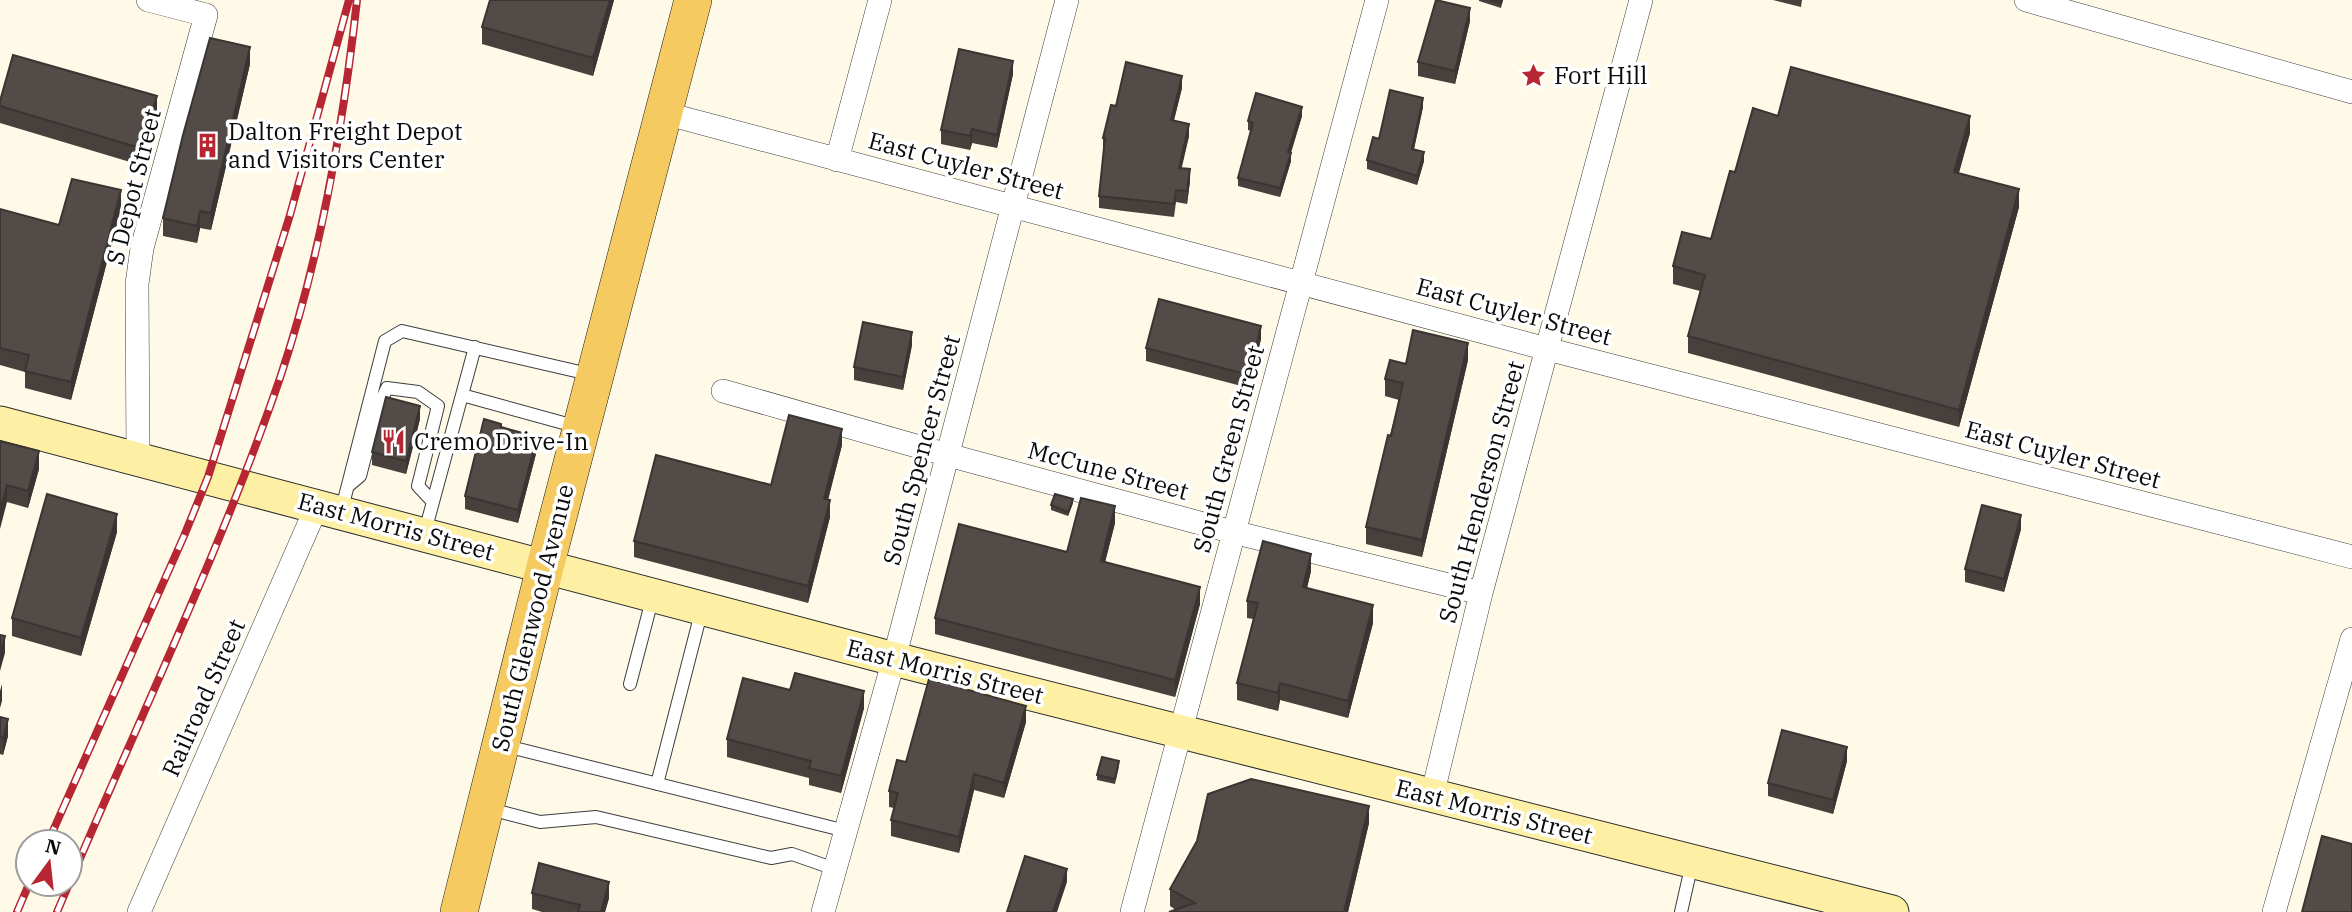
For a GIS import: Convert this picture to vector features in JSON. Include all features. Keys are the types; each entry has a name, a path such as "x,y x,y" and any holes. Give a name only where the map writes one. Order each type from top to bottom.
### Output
{"main road":[{"name":"South Glenwood Avenue","path":"459,912 545,567 693,0"},
{"name":"East Morris Street","path":"0,423 138,459 335,501 424,535 653,596 1880,910"}],"street":[{"name":"S Depot Street","path":"138,459 137,284 142,248 206,15 148,0"},
{"path":"837,160 880,0"},
{"name":"South Spencer Street","path":"823,912 894,659 1067,0"},
{"name":"South Green Street","path":"1132,912 1377,0"},
{"name":"South Henderson Street","path":"1432,796 1481,593 1641,0"},
{"path":"2026,0 2352,92"},
{"name":"East Cuyler Street","path":"664,113 1547,349 2352,557"},
{"name":"McCune Street","path":"723,391 1233,532 1481,593"},
{"name":"Railroad Street","path":"139,912 335,501"},
{"path":"2274,912 2352,639"}],"lane":[{"path":"335,501 385,341 402,331 596,375"},
{"path":"424,535 475,346"},
{"path":"335,501 360,476 387,388 418,392 438,406 418,486 433,502"},
{"path":"462,395 582,429"},
{"path":"630,684 653,596"},
{"path":"657,784 702,608"},
{"path":"502,745 846,831"},
{"path":"486,808 540,822 596,817 771,858 792,854 835,869"},
{"path":"1681,912 1692,863"}],"building":[{"path":"490,0 610,0 593,58 482,27"},
{"path":"1436,0 1470,8 1455,71 1418,62"},
{"name":"Dalton Freight Depot and Visitors Center","path":"210,38 250,47 211,213 200,211 197,226 163,218"},
{"path":"959,49 1013,61 997,135 972,129 970,136 941,130"},
{"path":"13,55 157,96 140,148 0,106"},
{"path":"1126,62 1182,76 1171,120 1189,124 1179,168 1190,169 1187,191 1176,190 1174,204 1099,196 1103,138 1111,105 1116,106"},
{"path":"1791,67 1970,116 1954,172 2019,189 1959,410 1688,336 1705,275 1673,266 1682,232 1711,239 1730,171 1735,172 1753,108 1778,116"},
{"path":"1390,90 1423,98 1412,149 1424,152 1417,176 1367,160 1373,137 1379,139"},
{"path":"1256,93 1302,107 1280,188 1238,178 1253,123 1248,121"},
{"path":"72,179 121,190 71,382 25,371 29,355 0,348 0,209 59,225"},
{"path":"1159,299 1261,326 1249,375 1146,348"},
{"path":"863,322 912,332 903,377 854,367"},
{"path":"1413,330 1468,343 1422,540 1366,527 1403,383 1385,379 1390,360 1406,364"},
{"name":"Cremo Drive-In","path":"386,397 420,406 406,461 372,452"},
{"path":"789,415 842,429 824,499 830,500 808,586 634,541 656,455 771,485"},
{"path":"484,419 501,424 501,427 537,437 518,510 465,496"},
{"path":"0,441 39,451 28,491 7,485 0,511"},
{"path":"47,494 117,514 81,638 12,618"},
{"path":"1055,494 1073,499 1068,512 1051,505"},
{"path":"1081,498 1115,506 1101,561 1200,587 1175,680 935,618 959,524 1067,552"},
{"path":"1982,505 2021,515 2004,579 1965,569"},
{"path":"1263,541 1311,554 1303,587 1373,605 1348,701 1280,683 1278,693 1237,683 1258,603 1247,601"},
{"path":"0,635 5,636 0,654"},
{"path":"795,673 864,691 841,776 809,768 811,761 727,739 743,678 790,690"},
{"path":"929,679 1026,706 1004,783 974,774 959,837 891,820 898,793 889,791 897,760 906,762"},
{"path":"0,717 8,719 3,738 0,737"},
{"path":"1782,730 1847,747 1833,800 1768,783"},
{"path":"1102,757 1119,761 1115,779 1097,775"},
{"path":"1251,779 1369,806 1344,912 1169,912 1195,903 1170,889 1197,841 1208,794"},
{"path":"2322,836 2352,844 2352,912 2302,912"},
{"path":"1025,856 1067,869 1053,912 1007,912"},
{"path":"539,863 609,882 601,912 578,912 580,905 532,893"}],"railway":[{"path":"54,828 208,477 290,215 349,0"},
{"path":"84,850 232,506 295,332 329,191 357,0"},
{"path":"17,912 23,898"},
{"path":"57,912 63,898"}],"place":[{"name":"Fort Hill","path":"1534,76"},
{"name":"Dalton Freight Depot and Visitors Center","path":"208,146"},
{"name":"Cremo Drive-In","path":"394,442"}]}
